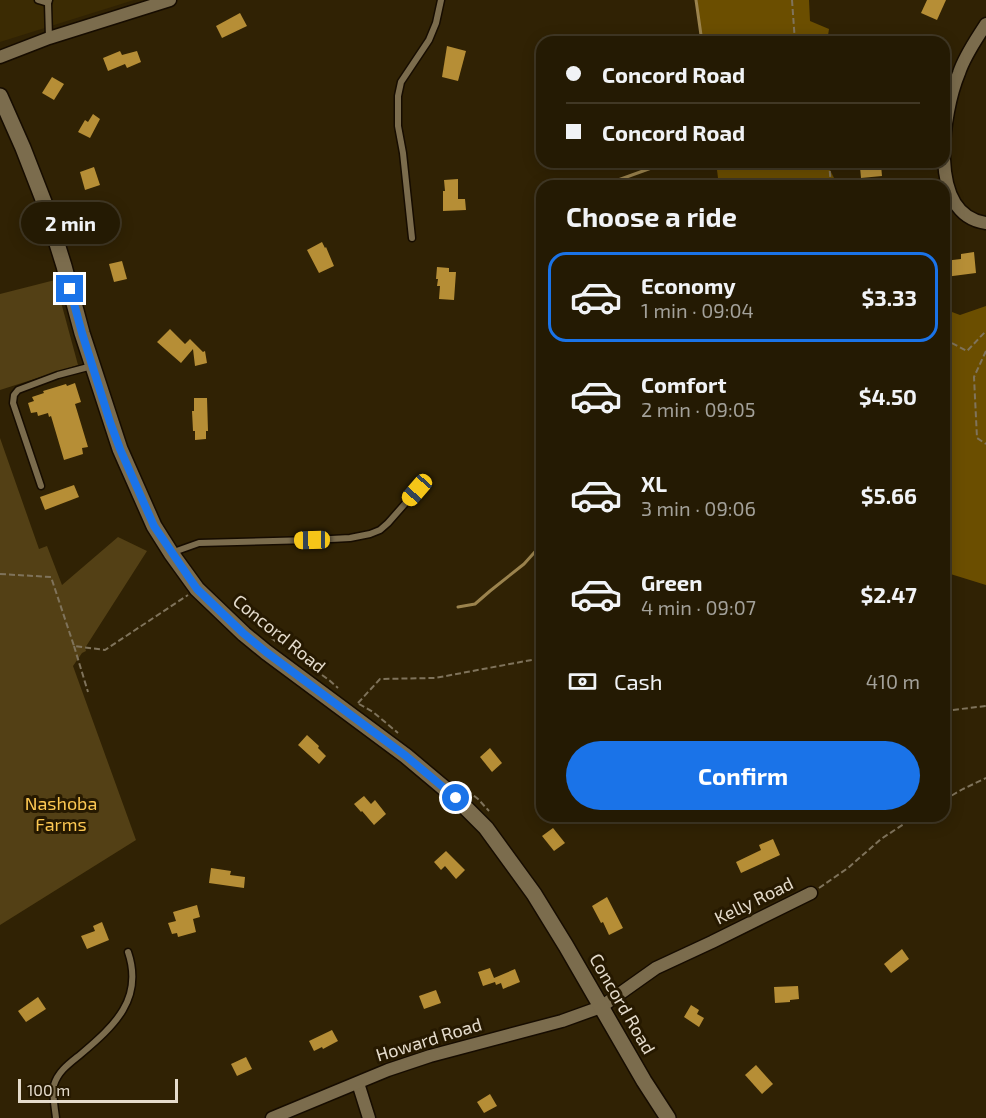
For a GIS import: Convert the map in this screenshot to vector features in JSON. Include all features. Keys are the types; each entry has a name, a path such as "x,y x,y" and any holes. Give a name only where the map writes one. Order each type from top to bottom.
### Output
{"main road":[{"name":"Concord Road","path":"0,96 44,202 92,366 120,449 154,526 171,553 197,589 243,633 406,756 456,798 486,828 534,894 668,1118"}],"street":[{"path":"0,57 48,38 170,0"},
{"path":"950,102 954,85 966,57 986,24"},
{"path":"950,190 956,205 967,216 986,223"},
{"name":"Kelly Road","path":"601,1007 656,968 812,893"},
{"name":"Howard Road","path":"272,1118 388,1070 430,1056 562,1021 601,1007"},
{"path":"358,1083 369,1118"}],"lane":[{"path":"38,0 48,2 48,38"},
{"path":"412,238 398,126 398,96 401,82 429,40 436,23 441,0"},
{"path":"41,486 13,403 14,395 18,390 58,375 92,366"},
{"path":"171,553 199,543 350,538 369,534 380,530 388,523 417,490"},
{"path":"56,1118 54,1087 60,1071 98,1039 128,1003 133,986 133,965 128,952"}],"path":[{"path":"792,0 795,36"},
{"path":"950,342 967,351 986,331"},
{"path":"986,351 974,377 977,438 986,444"},
{"path":"0,574 51,577 88,692"},
{"path":"74,646 105,650 197,589"},
{"path":"266,634 342,692"},
{"path":"402,736 358,703 380,679 435,678 536,659"},
{"path":"950,710 986,706"},
{"path":"950,797 986,778"},
{"path":"462,786 491,814"},
{"name":"Kelly Road","path":"812,893 907,822"}],"shaded area":[{"path":"0,0 134,0 0,42"},
{"path":"697,0 809,0 810,21 829,29 828,36 701,36"},
{"path":"717,168 829,168 835,180 718,180"},
{"path":"986,306 986,585 950,574 950,311 960,315"}],"green space":[{"path":"55,280 78,365 0,390 0,294"},
{"name":"Nashoba Farms","path":"0,438 39,549 47,546 62,585 118,537 147,551 85,648 86,651 73,666 136,840 0,925"}],"building":[{"path":"927,0 946,0 937,20 921,13"},
{"path":"240,13 247,26 222,38 216,26"},
{"path":"447,46 466,51 458,81 442,77"},
{"path":"120,51 122,55 137,51 141,62 127,68 125,64 108,71 103,58"},
{"path":"52,77 64,84 54,100 42,93"},
{"path":"93,114 100,119 90,138 78,132 85,120 88,122"},
{"path":"94,167 100,185 85,190 80,172"},
{"path":"860,168 881,168 882,176 861,178"},
{"path":"458,179 458,199 465,199 466,210 443,211 444,180"},
{"path":"322,242 334,266 319,273 307,250"},
{"path":"974,252 976,273 950,276 950,260 961,259 961,254"},
{"path":"122,261 127,279 114,282 109,264"},
{"path":"437,267 449,268 449,272 456,272 454,300 439,299 440,286 437,286"},
{"path":"170,329 185,344 190,339 203,352 205,351 207,363 195,366 193,349 181,363 157,342"},
{"path":"75,383 81,402 75,404 88,447 82,448 83,454 64,460 51,416 49,417 48,413 38,416 37,412 31,413 28,403 34,401 32,397 44,393 43,391"},
{"path":"194,398 207,398 208,431 206,431 206,439 195,440 192,411 194,411"},
{"path":"74,485 79,497 45,510 40,497"},
{"path":"307,735 326,756 319,764 298,745"},
{"path":"490,748 502,763 492,772 480,757"},
{"path":"364,796 371,804 375,800 386,814 374,825 354,804"},
{"path":"553,828 565,843 554,851 542,836"},
{"path":"773,839 780,855 741,873 736,862 761,850 759,845"},
{"path":"446,851 465,870 456,879 445,866 441,870 434,862"},
{"path":"211,868 231,871 230,875 245,877 244,888 209,883"},
{"path":"607,897 623,928 609,935 592,906"},
{"path":"197,905 200,917 193,919 196,932 178,937 177,933 172,934 168,923 176,921 173,912"},
{"path":"102,922 109,940 87,949 81,936 95,931 93,926"},
{"path":"902,949 909,959 891,973 884,964"},
{"path":"490,968 494,978 515,969 520,982 503,989 501,983 496,985 495,982 483,986 478,972"},
{"path":"798,986 799,999 775,1003 774,987"},
{"path":"436,990 441,1003 424,1009 419,996"},
{"path":"38,997 46,1009 26,1022 18,1011"},
{"path":"691,1005 699,1010 697,1014 704,1018 699,1027 684,1017"},
{"path":"332,1030 338,1041 314,1051 309,1041"},
{"path":"246,1057 252,1069 237,1076 231,1064"},
{"path":"756,1065 773,1084 762,1094 745,1075"},
{"path":"490,1094 497,1106 484,1113 477,1102"}],"waterway":[{"path":"696,0 701,36"},
{"path":"618,180 651,168"},
{"path":"458,607 475,604 524,564 536,551"}],"route":[{"path":"70,289 120,449 154,526 197,589 266,652 406,756 456,798"}]}
